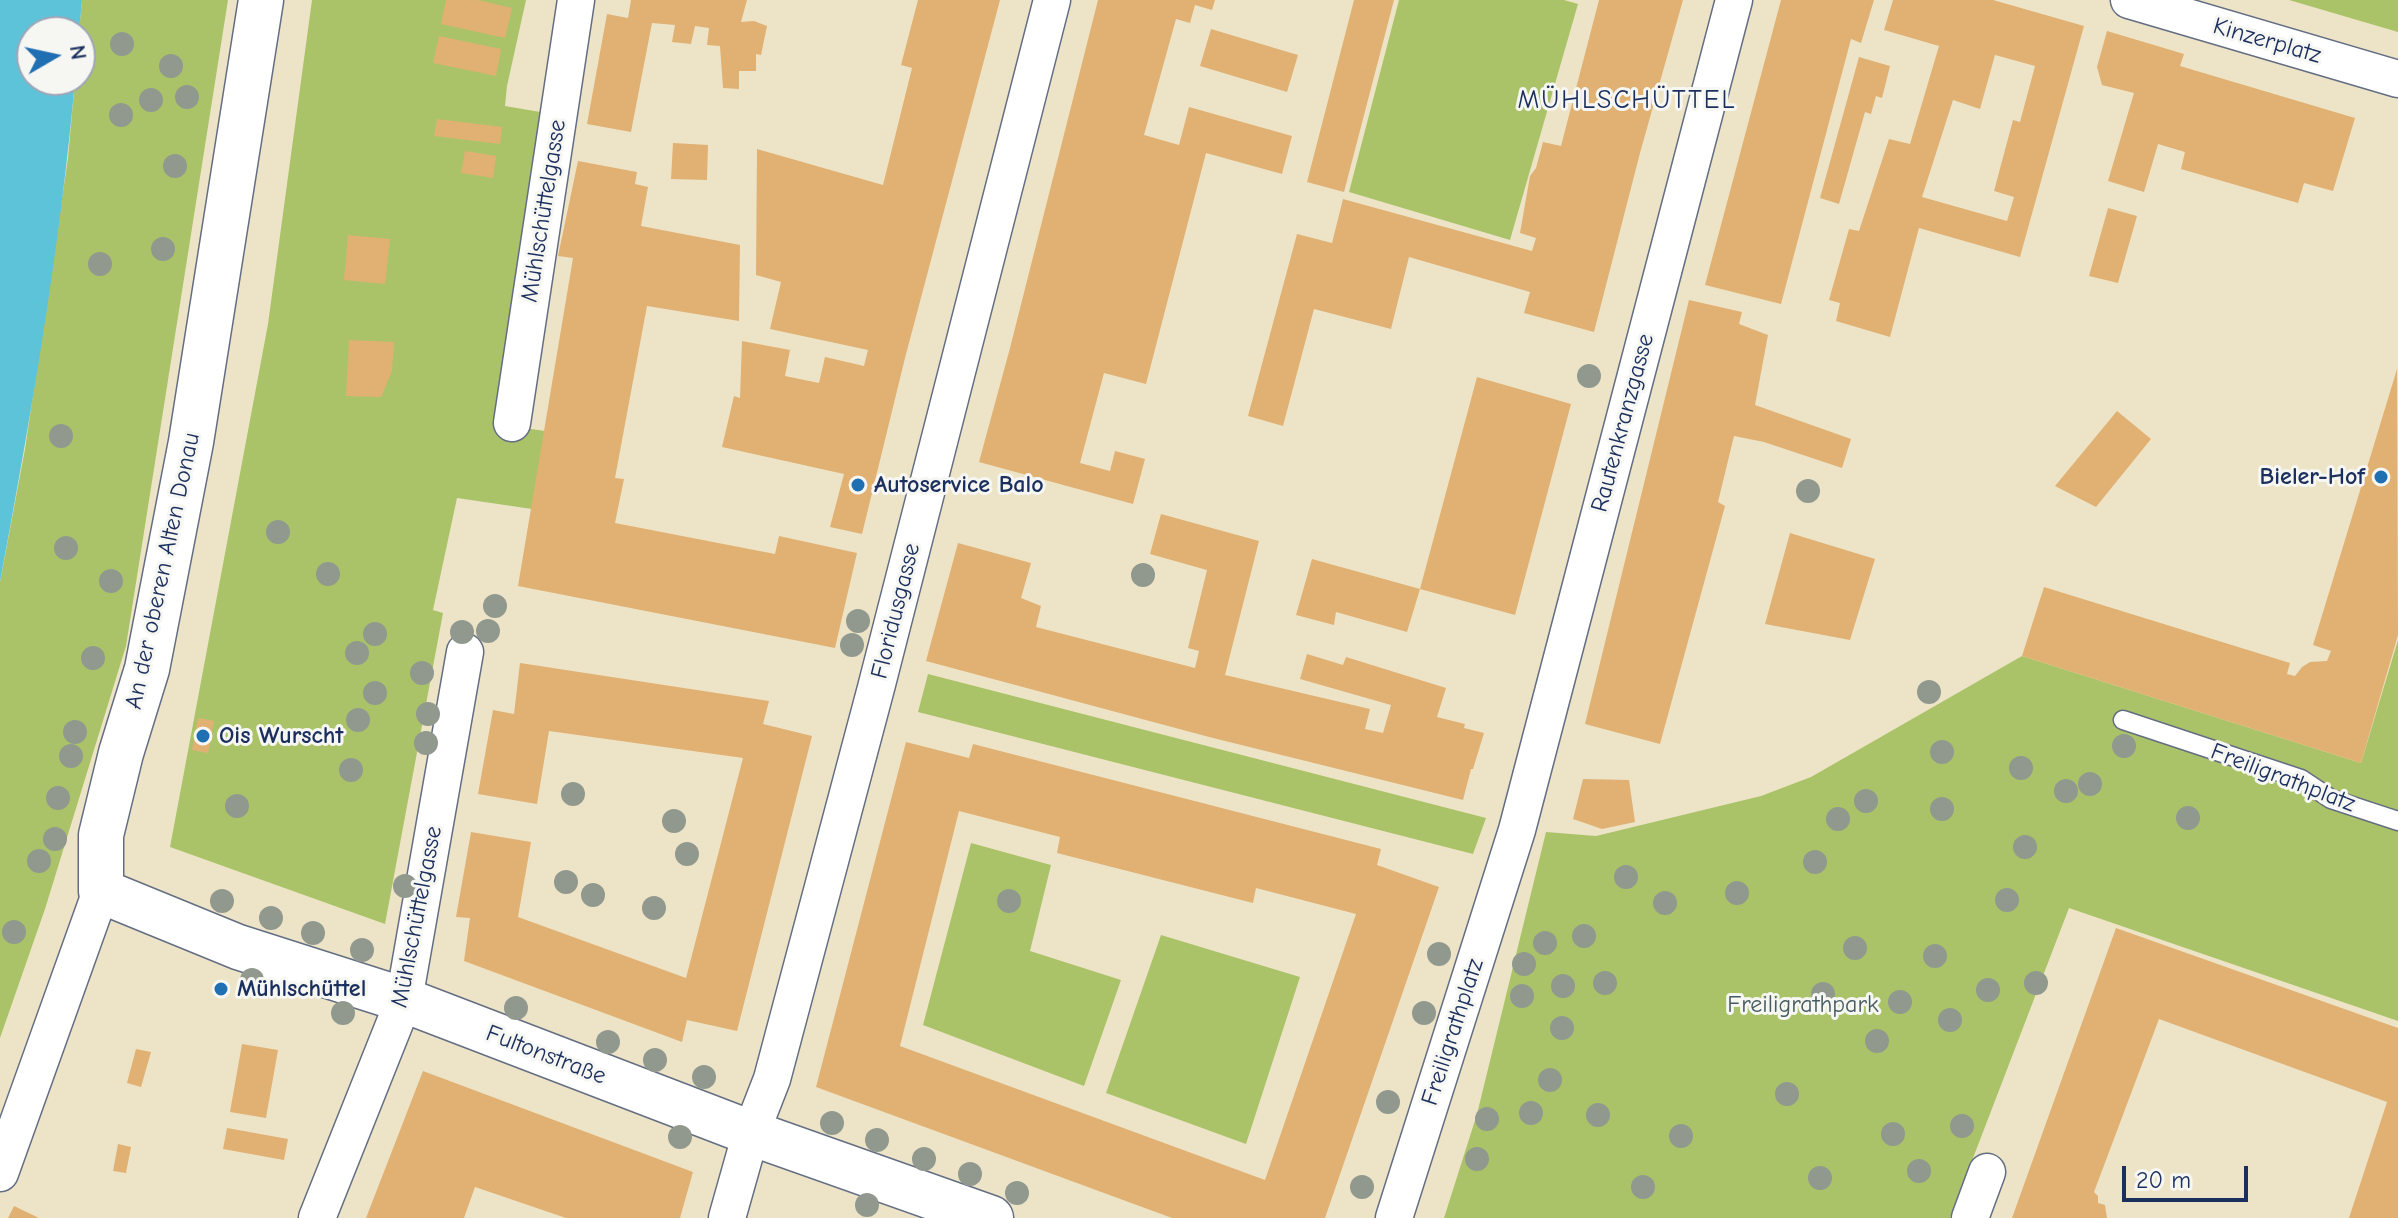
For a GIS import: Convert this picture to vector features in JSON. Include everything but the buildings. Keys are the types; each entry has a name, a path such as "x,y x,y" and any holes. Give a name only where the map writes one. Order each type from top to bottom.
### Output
{"street":[{"name":"An der oberen Alten Donau","path":"0,1173 101,891 101,835 121,753 147,669 193,426 261,0"},
{"name":"Mühlschüttelgasse","path":"512,423 576,0"},
{"name":"Floridusgasse","path":"727,1218 751,1133 772,1079 880,673 1052,0"},
{"name":"Rautenkranzgasse","path":"1512,846 1734,0"},
{"name":"Kinzerplatz","path":"2135,1 2398,79"},
{"name":"Mühlschüttelgasse","path":"317,1218 404,1000 465,652"},
{"name":"Freiligrathplatz","path":"1394,1218 1512,846"},
{"name":"Fultonstraße","path":"101,891 238,947 404,1000 751,1133 991,1218"},
{"path":"1970,1218 1987,1172"}],"lane":[{"name":"Freiligrathplatz","path":"2123,720 2301,779 2331,799 2398,821"}],"green space":[{"path":"82,0 228,0 126,646 45,909 0,1038 0,582 25,449 68,158 74,96 96,96 96,16 80,16"},
{"path":"312,0 526,0 505,106 546,113 504,425 545,431 532,509 457,498 433,610 443,613 385,924 170,847 268,324"},
{"path":"1399,0 1564,0 1578,4 1510,240 1349,192"},
{"path":"2289,0 2398,0 2398,32"},
{"name":"Freiligrathpark","path":"2398,640 2398,1021 2069,908 1950,1218 1444,1218 1477,1114 1546,832 1596,836 1761,796 1811,777 2022,656 2361,763"},
{"path":"928,674 1486,818 1473,854 918,712"},
{"path":"971,843 1051,865 1030,951 1121,980 1084,1086 923,1025"},
{"path":"1161,935 1300,977 1246,1144 1106,1093"}],"water":[{"path":"0,0 82,0 80,16 16,16 16,96 73,96 44,332 0,582"}],"place":[{"name":"Bieler-Hof","path":"2381,477"},
{"name":"Autoservice Balo","path":"858,485"},
{"name":"Ois Wurscht","path":"203,736"},
{"name":"Mühlschüttel","path":"221,989"}],"district":[{"name":"MÜHLSCHÜTTEL","path":"1627,101"}]}
